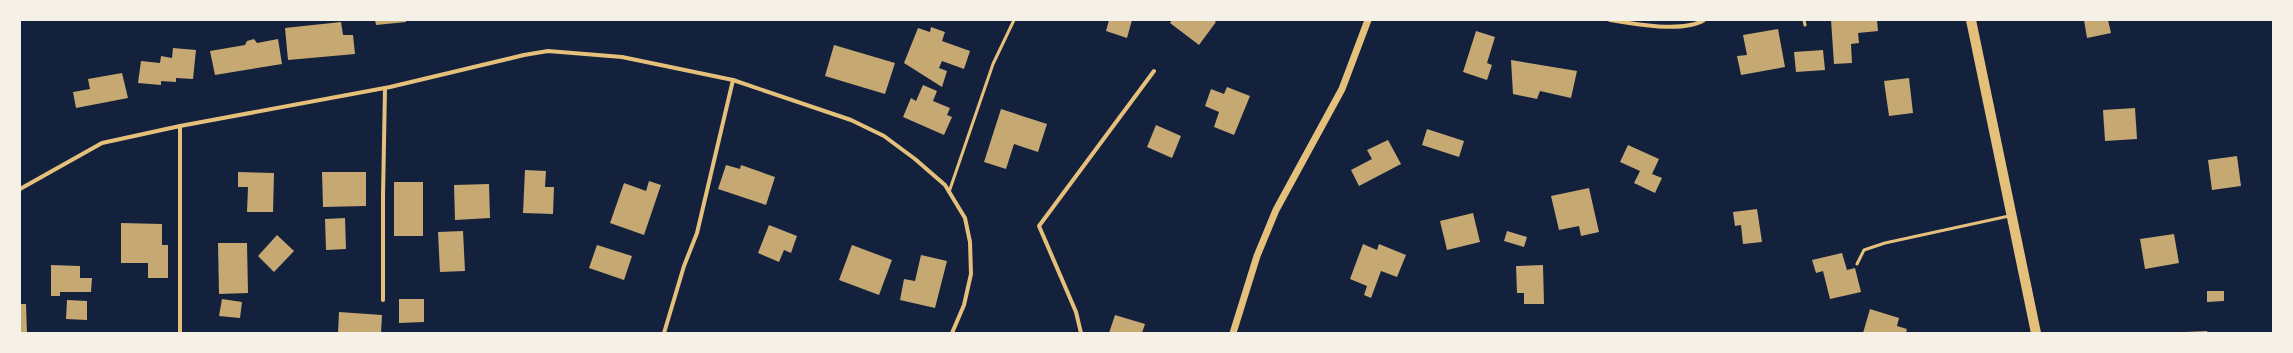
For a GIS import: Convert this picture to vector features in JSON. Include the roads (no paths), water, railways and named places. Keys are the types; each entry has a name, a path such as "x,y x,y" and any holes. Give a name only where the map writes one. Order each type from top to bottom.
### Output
{"main road":[{"path":"1971,20 2036,333"}],"street":[{"path":"1233,333 1257,256 1276,210 1342,89 1368,20"},
{"path":"1610,20 1635,25 1669,27 1704,20"},
{"path":"20,189 102,143 180,126 385,88 524,55 548,51 622,57 733,80 851,120 884,136 915,159 945,185 965,218 970,242 971,274 964,305 952,333"},
{"path":"1081,333 1076,312 1038,226 1154,71"},
{"path":"664,333 684,266 697,234 733,80"},
{"path":"384,300 383,197 385,88"},
{"path":"180,126 180,333"}],"lane":[{"path":"949,192 993,64 1014,20"},
{"path":"1804,20 1805,25"},
{"path":"1856,264 1864,250 1885,243 2011,216"}]}
